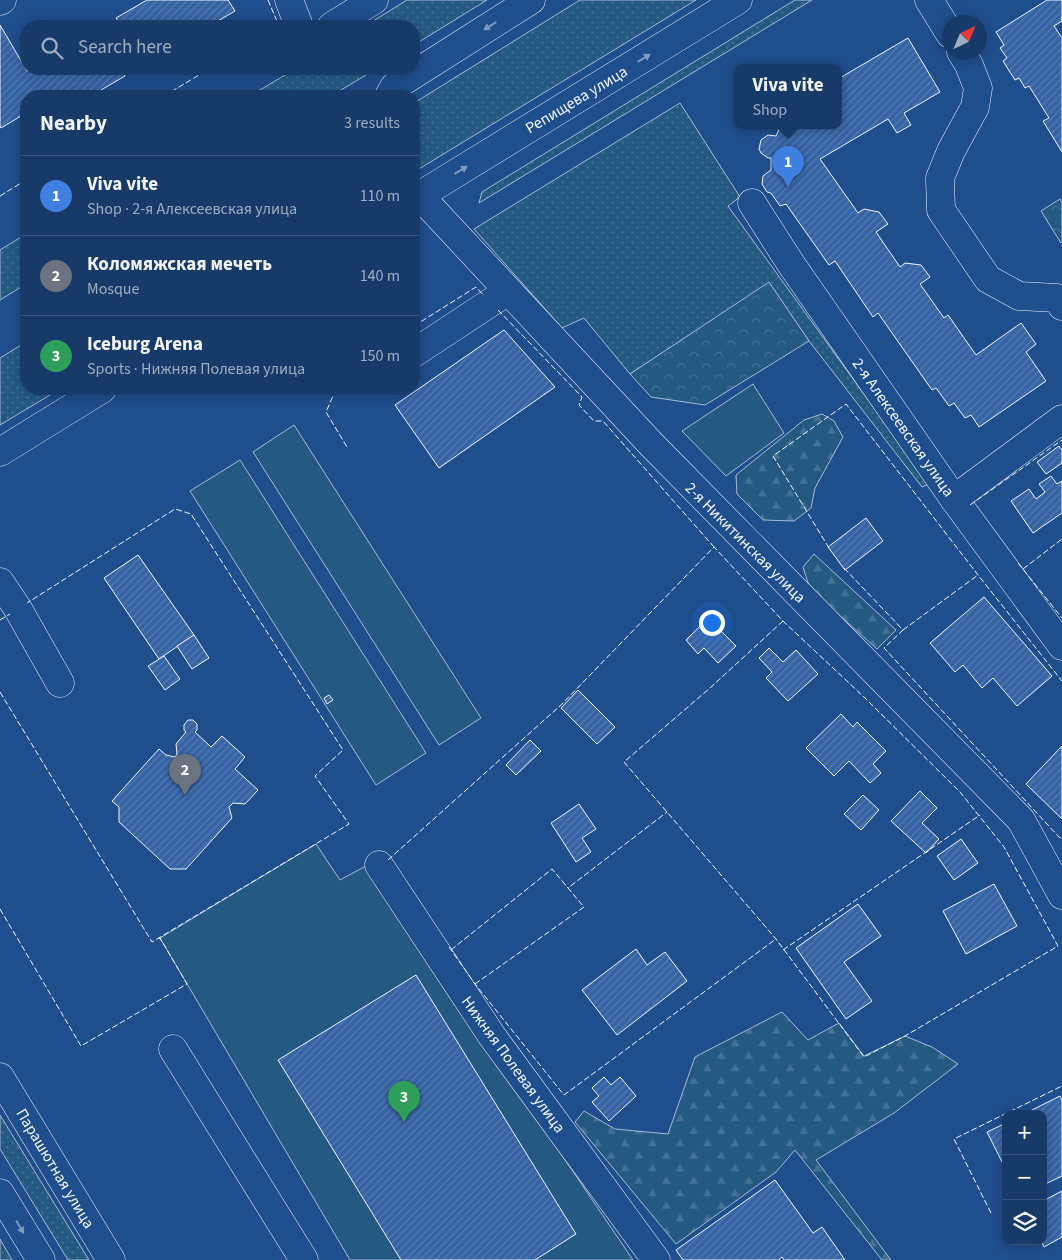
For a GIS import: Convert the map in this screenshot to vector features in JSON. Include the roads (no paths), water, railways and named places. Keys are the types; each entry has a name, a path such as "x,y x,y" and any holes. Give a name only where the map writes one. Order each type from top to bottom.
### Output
{"street":[{"path":"289,0 297,20"},
{"path":"342,20 374,0"},
{"path":"420,70 531,0"},
{"name":"Репищева улица","path":"420,195 738,0"},
{"path":"929,0 942,21"},
{"path":"966,60 978,88 975,108 951,151 940,178 941,210 988,279 1019,296 1057,298 1062,306"},
{"path":"392,90 413,75"},
{"name":"2-я Никитинская улица","path":"420,201 703,498 1021,820 1062,895"},
{"name":"2-я Алексеевская улица","path":"752,203 791,264 954,499 1062,646"},
{"path":"420,349 508,292"},
{"path":"0,452 92,395"},
{"path":"954,499 1062,419"},
{"path":"0,582 18,609 60,683"},
{"name":"Нижняя Полевая улица","path":"379,865 492,1036 656,1260"},
{"path":"173,1049 304,1260"},
{"name":"Парашютная улица","path":"0,1077 111,1260"},
{"path":"0,1193 41,1260"}],"place":[{"name":"Viva vite","path":"788,187"},
{"name":"Коломяжская мечеть","path":"185,795"},
{"name":"Iceburg Arena","path":"404,1122"}]}
